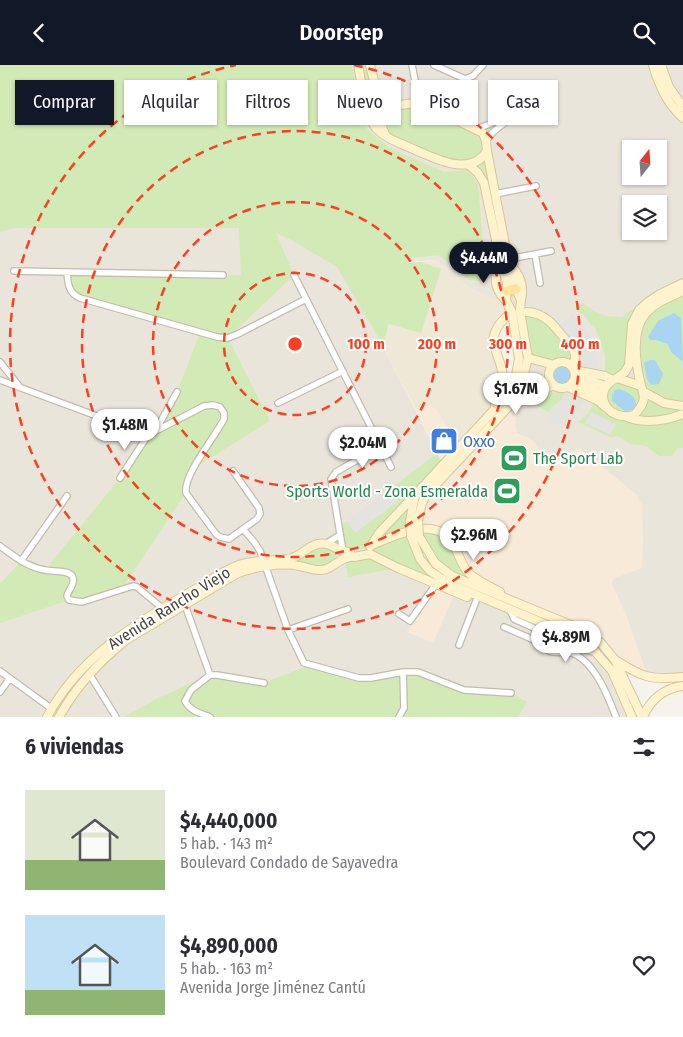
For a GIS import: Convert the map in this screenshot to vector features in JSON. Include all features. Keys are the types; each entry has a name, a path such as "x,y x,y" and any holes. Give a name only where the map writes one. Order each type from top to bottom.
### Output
{"main road":[{"path":"358,65 369,116 375,127 390,139 455,165 468,164 483,157 487,151"},
{"path":"370,65 374,80"},
{"path":"653,65 657,80 665,97 683,118"},
{"path":"661,65 669,87 683,107"},
{"path":"381,125 383,131 390,139"},
{"path":"467,125 483,133 486,141 510,262 510,284 506,301"},
{"path":"468,164 478,173 484,183 500,259 510,284 521,300"},
{"path":"500,259 496,272 496,287 516,313 528,358 525,376 516,397 426,495 414,522 411,536 420,559 430,571 450,584 569,635 594,652 612,671 632,717"},
{"path":"493,411 502,388 503,378 494,351 494,334 498,325 516,313 523,292 521,281 510,262"},
{"path":"572,376 583,382 606,387 625,373 629,365 632,324 639,310 660,293 683,283"},
{"path":"627,417 634,415 642,405 643,389 637,368 635,347 638,328 644,314 656,304 683,291"},
{"path":"516,313 541,315 553,324 576,354 572,376 562,388 551,382 549,374 554,365"},
{"name":"Avenida Rancho Viejo","path":"47,717 61,695 90,661 114,640 153,619 185,605 243,571 264,563 298,565 309,569 323,570 330,568 354,553 379,533 506,397 516,375 519,359 516,313"},
{"path":"528,358 554,365 563,362 572,376 583,382 606,387 643,389 664,403 683,405"},
{"path":"516,397 554,385"},
{"path":"606,387 605,407 615,414 636,421 648,421 683,415"},
{"path":"417,493 414,499 414,522 419,536 435,563 465,582 578,628 601,643 615,660 643,717"},
{"path":"336,563 337,558 354,553 403,532 426,529 436,531 448,537 467,571 526,606"},
{"path":"327,543 476,601 491,602"},
{"name":"Avenida Rancho Viejo","path":"59,717 69,700 90,675 118,646 153,619 162,608 235,567 290,558 312,545 327,543"},
{"path":"306,549 305,563 309,569"},
{"path":"188,593 194,600"},
{"path":"615,660 635,673 648,677 660,679 683,677"},
{"path":"643,717 647,707 656,697 668,690 683,686"}],"street":[{"path":"414,65 416,80"},
{"path":"434,65 465,79 473,76 483,65"},
{"path":"476,129 490,124 529,94 533,100 492,132 486,141"},
{"path":"495,194 536,187"},
{"path":"510,262 534,254 551,251"},
{"path":"534,254 540,283"},
{"path":"14,271 223,275"},
{"path":"67,273 70,291 73,295 80,298 217,337 228,338 238,334 306,299"},
{"path":"294,275 391,467"},
{"path":"0,362 20,387"},
{"path":"278,403 343,371"},
{"path":"0,380 148,435"},
{"path":"156,430 177,392"},
{"path":"120,478 148,435 204,406 213,405 220,407 224,413 224,419 185,486 186,493 220,537 229,539 257,519 260,514 259,508 233,471"},
{"path":"354,553 340,535 331,479 336,472 380,447"},
{"path":"21,561 67,496"},
{"path":"243,529 255,543 288,630 301,659 309,665 359,678 403,672 418,672 464,690 512,693"},
{"path":"327,543 340,535"},
{"path":"0,546 21,561 44,570 72,575 74,580 67,596 69,599 82,602 137,587 162,608"},
{"path":"399,614 410,621 436,584"},
{"path":"459,645 476,601"},
{"path":"185,605 210,675"},
{"path":"288,630 348,609"},
{"path":"510,610 514,619 581,649 594,652"},
{"path":"504,627 541,643 549,651 572,653 584,661 601,683 616,717"},
{"path":"552,635 561,652"},
{"path":"560,639 561,652"},
{"path":"0,671 52,709"},
{"path":"399,717 404,708 403,672"},
{"path":"90,675 116,717"},
{"path":"210,717 192,709 185,701 191,690 210,675 264,683"},
{"path":"0,692 10,679"}],"shaded area":[{"path":"0,65 683,65 683,677 648,677 601,643 526,606 511,404 528,358 520,311 509,308 470,288 436,260 338,267 383,346 443,465 417,493 411,536 430,571 592,648 612,671 632,717 0,717"},
{"path":"436,260 470,288 507,304 509,308 506,317 494,334 503,378 493,411 458,449 437,410 429,406 417,412 383,346 408,263"},
{"path":"572,314 586,329 594,345 597,370 586,369 581,361 579,351 559,326"},
{"path":"570,390 585,402 575,414 561,423 553,425 549,412 550,409 560,402 565,393"},
{"path":"511,404 518,409 515,422 517,433 529,438 536,444 549,466 579,447 636,494 642,505 642,568 613,579 612,584 627,617 648,677 635,672 601,643 526,606 471,574 418,521 422,503"},
{"path":"429,405 437,410 458,449 443,465 417,412"},
{"path":"591,412 616,424 610,435 585,423"},
{"path":"389,490 398,501 355,533 347,521"},
{"path":"439,586 455,592 433,643 407,632"}],"green space":[{"path":"0,65 352,65 355,80 318,80 318,125 365,125 390,148 444,172 468,170 478,184 486,282 469,280 439,255 406,258 408,263 421,262 441,269 421,333 389,324 383,346 337,267 276,233 294,275 228,338 270,421 194,468 186,493 121,590 82,602 69,600 0,623 0,584 21,561 45,570 120,478 148,435 156,430 177,392 200,333 73,295 67,273 241,275 239,228 13,228 0,232"},
{"path":"358,65 370,65 375,80 362,80"},
{"path":"401,103 411,103 411,125 467,125 476,129 488,123 488,125 504,125 486,141 510,265 506,279 484,183 471,165 444,162 375,127 374,125 401,125"},
{"path":"683,291 683,448 678,448 672,456 659,456 646,446 631,444 617,436 612,438 578,422 587,415 595,401 603,400 612,380 605,374 605,355 594,325 592,326 584,315 576,309 583,303 606,316 622,317 647,298 648,302 629,365 617,378 641,386 635,347 645,314"},
{"path":"527,312 541,315 573,348 572,367 563,362 555,364 528,358 522,322"},
{"path":"564,388 564,392 562,399 549,412 527,401 546,394 559,392"},
{"path":"437,453 443,465 417,493 411,536 430,571 491,602 476,601 399,568 348,577 345,558 369,554 369,549 336,549 336,563 330,568 298,565 243,571 111,652 59,717 47,717 106,646 228,570 290,558 336,539 339,527 347,521 356,532 398,501 389,490"},
{"path":"426,529 443,533 471,574 526,606 442,569 419,536"},
{"path":"309,665 359,678 412,671 456,687 511,693 527,702 518,717 124,717 158,698 210,675 264,683"}],"water":[{"path":"674,313 681,318 683,362 671,352 668,344 650,340 648,337 658,321"},
{"path":"655,360 663,374 659,384 651,385 647,379 644,363"},
{"path":"562,362 571,366 575,375 571,384 562,388 553,384 549,375 553,366"},
{"path":"618,389 627,392 634,398 636,404 633,410 625,411 612,401 612,395"}],"place":[{"name":"Oxxo","path":"444,441"},
{"name":"The Sport Lab","path":"514,458"},
{"name":"Sports World - Zona Esmeralda","path":"507,491"}]}
